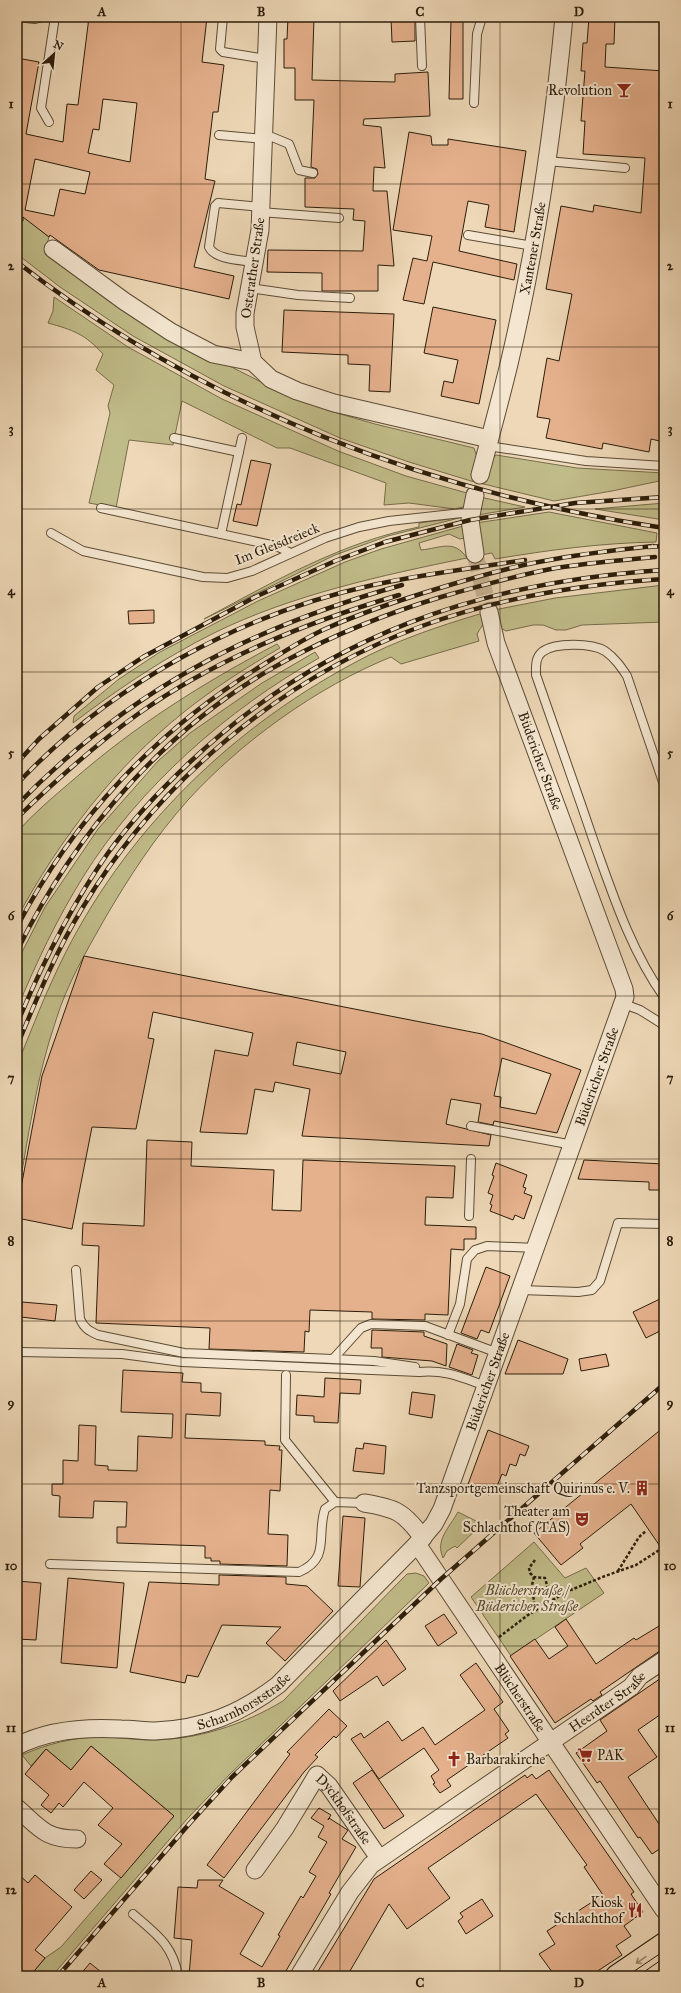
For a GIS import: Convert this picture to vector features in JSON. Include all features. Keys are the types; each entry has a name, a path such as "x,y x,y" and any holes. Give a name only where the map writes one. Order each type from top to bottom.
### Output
{"main road":[{"path":"617,1976 664,1944"},
{"path":"645,1976 664,1964"}],"street":[{"name":"Osterather Straße","path":"253,362 245,327 245,313 261,209 268,17"},
{"name":"Xantener Straße","path":"480,475 509,363 533,246 547,161 564,17"},
{"path":"53,249 124,301 171,332 213,354 253,362 271,379 334,403 488,442"},
{"path":"473,504 470,520 475,554"},
{"name":"Büdericher Straße","path":"420,1541 434,1524 442,1509 624,1004 624,989 496,643 489,612"},
{"path":"364,1503 384,1506 398,1512 409,1520 420,1541"},
{"name":"Blücherstraße","path":"420,1541 487,1646 551,1742 662,1902"},
{"name":"Scharnhorststraße","path":"17,1746 43,1735 68,1730 96,1728 153,1731 182,1729 231,1715 255,1702 278,1685 420,1541"},
{"name":"Heerdter Straße","path":"551,1742 632,1687 640,1676 664,1660"},
{"name":"Dyckhofstraße","path":"299,1976 360,1878 379,1858 551,1742"},
{"name":"Dyckhofstraße","path":"256,1870 285,1828 317,1775 329,1786 379,1858"},
{"path":"17,1808 45,1833 59,1839 77,1839"}],"lane":[{"path":"17,17 35,19 43,17"},
{"path":"49,122 40,108 55,17"},
{"path":"223,17 220,49 223,52 266,59"},
{"path":"420,17 422,66"},
{"path":"474,103 477,34 482,17"},
{"path":"219,135 264,139 272,137 289,144 299,170 313,173"},
{"path":"547,161 625,168"},
{"path":"254,262 218,255 211,251 209,247 215,206 218,203 339,218"},
{"path":"468,235 533,246"},
{"path":"250,288 298,295 350,298"},
{"path":"174,438 239,452"},
{"path":"221,534 242,438"},
{"path":"488,442 586,461 664,466"},
{"name":"Im Gleisdreieck","path":"51,532 83,551 203,578 227,578 252,572 325,538 359,527 473,504"},
{"path":"101,508 276,546 291,553"},
{"path":"664,785 627,676 618,662 604,650 583,644 562,645 542,652 536,662 536,675 609,883 631,938 653,981 664,997"},
{"path":"624,1004 640,1010 664,1025"},
{"path":"471,1126 573,1145"},
{"path":"469,1216 471,1159"},
{"path":"521,1290 571,1292 592,1290 600,1281 618,1223 664,1224"},
{"path":"448,1335 460,1304 467,1259 475,1250 487,1246 536,1248"},
{"path":"76,1270 80,1319 90,1332 98,1335 184,1353 374,1360 447,1372 486,1386"},
{"path":"333,1359 361,1328 371,1324 425,1326 498,1352"},
{"path":"122,1354 123,1340"},
{"path":"20,1352 122,1354 182,1362 419,1372 434,1370"},
{"path":"286,1375 285,1440 335,1502"},
{"path":"50,1564 299,1572 310,1567 317,1560 323,1514 329,1505 335,1502 364,1503"},
{"path":"133,1914 162,1939 171,1950 178,1976"}],"path":[{"path":"618,1571 639,1537 646,1531"},
{"path":"487,1646 535,1611 566,1592 636,1565 664,1547"},
{"path":"535,1560 529,1568 530,1573 534,1577 545,1578 548,1589"},
{"path":"534,1577 532,1585 535,1611"}],"green space":[{"path":"17,211 49,237 46,248 168,335 285,394 330,411 375,424 474,448 478,460 489,463 496,455 577,468 664,473 664,480 554,501 471,481 409,462 340,438 224,386 133,336 60,287 17,254"},
{"path":"54,297 128,347 222,399 338,451 406,476 467,493 466,506 455,509 409,503 384,505 386,483 290,448 277,448 182,401 173,445 129,440 116,508 89,503 110,413 108,406 114,385 96,370 103,354 96,347 78,334 48,323 53,311"},
{"path":"480,497 525,507 478,515"},
{"path":"664,503 664,520 595,509"},
{"path":"549,512 657,533 656,542 575,548 495,559 492,553 481,555 476,523"},
{"path":"463,517 388,536 335,555 204,619 256,591 335,553 363,542 419,527 419,523"},
{"path":"463,526 465,538 460,539 449,534 419,543 421,550 447,546 457,548 467,558 370,579 306,597 244,620 214,633 159,663 73,723 74,716 119,679 160,652 258,601 345,562 381,549"},
{"path":"664,585 664,622 582,625 566,630 556,630 543,625 533,625 506,631 499,627 494,610 555,598"},
{"path":"483,613 484,617 482,627 477,634 479,641 401,664 391,657 363,669 308,700 256,737 232,757 209,778 164,828 113,904 71,981 60,1007 49,1042 38,1086 17,1200 17,1069 19,1059 49,987 78,929 107,882 141,838 177,796 217,758 260,723 306,691 369,655 433,629"},
{"path":"277,644 280,648 231,678 195,703 159,733 135,756 90,806 70,833 33,889 17,918 17,832 23,825 97,760 146,723 223,674"},
{"path":"315,652 319,658 285,678 219,726 158,782 131,812 105,844 73,893 47,942 17,1009 17,962 45,907 98,829 158,761 190,733 262,683"},
{"path":"458,1512 482,1524 457,1548 455,1546 447,1551 443,1558 441,1552 442,1540 444,1534"},
{"name":"Blücherstraße / Büdericher Straße","path":"534,1542 565,1578 586,1568 604,1593 511,1656 471,1597"},
{"path":"416,1573 424,1576 429,1583 230,1774 187,1819 52,1976 30,1976 45,1958 61,1947 174,1816 91,1746 71,1770 46,1749 31,1766 22,1755 51,1744 81,1738 107,1737 150,1740 202,1734 236,1724 268,1710 283,1701 407,1574"}],"building":[{"path":"89,17 207,17 202,62 224,65 218,112 213,112 205,179 215,181 194,267 234,276 229,299 99,270 50,235 49,237 23,217 23,221 17,221 17,58 39,62 26,134 63,142 67,104 78,105","holes":["103,99 137,103 130,162 88,153 93,129 99,130","35,159 90,172 85,194 60,189 54,216 25,210"]},
{"path":"288,17 314,17 312,80 395,82 395,74 428,72 430,116 364,119 363,125 381,127 385,168 374,167 373,191 387,191 394,266 378,265 378,291 322,291 322,273 267,272 268,250 363,251 365,221 353,220 354,209 305,207 305,178 315,178 318,174 317,169 311,167 314,100 295,100 295,68 284,68 284,39 287,39"},
{"path":"391,17 415,17 415,41 392,42"},
{"path":"589,17 615,17 614,44 606,44 605,67 664,71 664,442 651,439 649,452 603,443 602,449 546,438 550,419 537,417 547,358 559,361 572,294 546,289 561,206 593,212 594,205 641,213 645,158 583,154 585,121 581,121 585,71 581,71 583,43 587,43"},
{"path":"451,19 463,19 463,99 449,99"},
{"path":"409,132 431,136 432,145 448,145 448,139 526,151 514,232 485,227 489,205 468,201 459,251 517,264 514,280 433,262 424,304 403,300 413,258 427,261 432,236 393,230"},
{"path":"433,307 496,320 479,404 441,396 444,381 453,383 458,360 424,353"},
{"path":"284,310 394,314 390,392 369,391 370,365 348,364 348,355 282,352"},
{"path":"251,460 271,464 257,526 233,521 237,504 241,505"},
{"path":"154,610 154,623 129,624 128,611"},
{"path":"84,956 482,1034 581,1070 557,1133 494,1121 493,1125 478,1122 481,1104 451,1099 446,1124 491,1135 489,1146 302,1136 310,1089 275,1082 273,1092 255,1089 247,1134 200,1132 215,1050 248,1056 253,1033 153,1012 148,1038 154,1039 136,1129 92,1127 72,1229 17,1218 17,1209 42,1076","holes":["297,1042 346,1052 341,1074 293,1065","502,1058 551,1074 536,1114 500,1107 501,1097 494,1096"]},
{"path":"147,1140 192,1142 191,1166 274,1170 272,1210 301,1211 303,1160 455,1166 453,1198 426,1197 425,1225 476,1227 476,1239 464,1239 464,1250 451,1249 448,1315 425,1314 425,1320 372,1319 372,1312 310,1310 309,1332 305,1331 304,1352 209,1349 210,1328 96,1323 99,1246 82,1245 83,1223 144,1226"},
{"path":"584,1160 664,1164 664,1190 649,1190 649,1182 578,1179"},
{"path":"496,1163 527,1175 523,1187 526,1188 524,1193 532,1196 524,1219 515,1215 513,1220 490,1211 492,1205 490,1204 493,1195 488,1193 494,1176 492,1175"},
{"path":"486,1267 510,1276 489,1333 481,1330 477,1339 461,1333"},
{"path":"664,1297 664,1329 646,1338 633,1312"},
{"path":"22,1302 57,1305 55,1321 21,1317"},
{"path":"372,1330 424,1332 424,1336 447,1344 446,1366 432,1361 382,1357 382,1348 371,1348"},
{"path":"518,1340 568,1359 563,1374 505,1374"},
{"path":"457,1344 473,1350 471,1353 478,1355 472,1375 449,1367"},
{"path":"606,1354 609,1366 581,1371 579,1359"},
{"path":"123,1370 183,1373 182,1382 201,1383 201,1392 221,1393 220,1416 186,1414 185,1438 265,1441 265,1445 280,1446 279,1450 282,1450 280,1491 270,1490 268,1534 288,1535 287,1566 220,1564 220,1561 211,1561 211,1558 205,1558 205,1546 117,1543 117,1527 126,1527 127,1502 94,1501 93,1518 59,1517 60,1496 52,1495 52,1484 63,1484 63,1460 78,1461 79,1425 96,1426 95,1465 108,1466 108,1470 137,1471 138,1436 172,1438 173,1414 121,1412"},
{"path":"325,1378 361,1380 360,1394 340,1393 338,1423 314,1422 314,1416 296,1415 297,1395 324,1397"},
{"path":"412,1392 435,1395 432,1418 409,1414"},
{"path":"664,1427 664,1552 631,1504 580,1544 583,1548 561,1565 534,1533"},
{"path":"488,1430 529,1446 525,1456 520,1454 516,1466 510,1464 506,1476 502,1474 497,1486 493,1484 489,1495 467,1487"},
{"path":"364,1443 386,1446 384,1474 353,1471 356,1448 363,1449"},
{"path":"343,1516 365,1518 360,1587 338,1586"},
{"path":"219,1575 286,1577 286,1584 307,1586 333,1611 285,1661 266,1643 281,1627 222,1625 198,1677 187,1675 185,1683 130,1672 149,1582 219,1585"},
{"path":"68,1578 124,1583 117,1668 61,1663"},
{"path":"17,1581 41,1583 36,1640 17,1639"},
{"path":"444,1614 457,1633 438,1646 425,1626"},
{"path":"566,1619 596,1664 634,1638 636,1640 664,1623 664,1648 600,1692 602,1695 593,1701 591,1699 555,1723 510,1656 535,1639 549,1659 568,1646 555,1627"},
{"path":"386,1640 406,1669 383,1686 377,1676 340,1701 333,1691"},
{"path":"476,1663 503,1702 494,1709 509,1731 505,1734 508,1738 447,1780 451,1786 440,1793 433,1784 435,1783 431,1776 439,1770 424,1748 379,1779 351,1739 361,1733 364,1738 388,1721 402,1741 423,1727 435,1745 485,1710 460,1675"},
{"path":"664,1676 664,1712 638,1730 657,1757 628,1777 659,1824 664,1820 664,1846 652,1854 640,1837 638,1838 600,1781 597,1783 576,1753 607,1731 600,1720"},
{"path":"329,1709 347,1726 336,1738 334,1736 315,1755 318,1757 304,1772 224,1878 207,1865 290,1754 287,1752"},
{"path":"91,1746 174,1816 121,1878 104,1864 122,1844 98,1825 113,1808 84,1782 63,1807 59,1803 51,1813 41,1805 49,1795 25,1774 46,1749 71,1770"},
{"path":"372,1770 404,1816 384,1829 353,1783"},
{"path":"549,1770 634,1892 631,1894 643,1912 624,1926 631,1936 616,1946 622,1955 590,1976 555,1976 539,1954 555,1944 547,1931 603,1895 584,1867 587,1865 536,1794 428,1868 450,1898 407,1929 389,1904 347,1976 315,1976 374,1879 525,1775 527,1778 532,1774 536,1779"},
{"path":"319,1808 331,1815 329,1818 348,1830 342,1839 356,1847 329,1893 331,1894 283,1976 189,1976 192,1940 174,1938 178,1887 197,1888 198,1880 223,1880 219,1886 264,1913 240,1954 262,1967 280,1936 278,1935 301,1896 303,1898 316,1876 309,1872 327,1842 318,1837 324,1826 311,1818"},
{"path":"91,1871 102,1880 84,1899 74,1890"},
{"path":"17,1873 28,1883 35,1875 72,1907 35,1950 45,1958 30,1976 17,1976"},
{"path":"482,1899 493,1916 466,1934 458,1921 463,1917 460,1913"},
{"path":"90,1963 106,1976 79,1976"}],"tunnel":[{"path":"475,554 489,612"}],"tram line":[{"path":"627,1976 664,1951"},
{"path":"638,1976 664,1958"}],"railway":[{"path":"17,262 89,314 164,360 242,401 323,437 406,467 491,492 577,513 664,528"},
{"path":"17,763 39,739 98,687 143,657 255,597 335,561 385,542 470,520 575,503 664,497"},
{"path":"17,927 39,887 64,850 91,814 121,780 153,748 187,719 223,691 293,646 325,629 368,611 480,576 519,566 598,552 653,546"},
{"path":"648,547 664,546"},
{"path":"17,951 67,864 97,823 130,784 165,749 203,716 244,686 287,660 343,633 401,610 441,597 513,577 556,568 655,557"},
{"path":"17,784 54,748 93,715 135,685 180,658 226,635 274,614 323,598 373,585 430,574 525,560"},
{"path":"17,1024 36,980 69,915 94,873 127,829 157,794 190,762 241,718 295,680 351,649 409,623 469,603 532,587 597,576 664,570"},
{"path":"17,1046 47,975 64,941 83,907 114,861 148,817 187,776 229,738 274,704 321,674 371,648 422,626 451,616 511,600 541,594 633,581 664,579"},
{"path":"17,805 59,764 103,728 148,696 194,668 242,643 293,621 346,602 402,585"},
{"path":"17,818 106,738 168,694 231,659 264,644 331,617 399,595"},
{"path":"58,1976 190,1823 232,1777 441,1579 664,1384"}],"place":[{"name":"Revolution","path":"624,90"},
{"name":"Tanzsportgemeinschaft Quirinus e. V.","path":"642,1488"},
{"name":"Theater am Schlachthof (TAS)","path":"582,1519"},
{"name":"PAK","path":"585,1755"},
{"name":"Barbarakirche","path":"454,1759"},
{"name":"Kiosk Schlachthof","path":"635,1910"}]}
